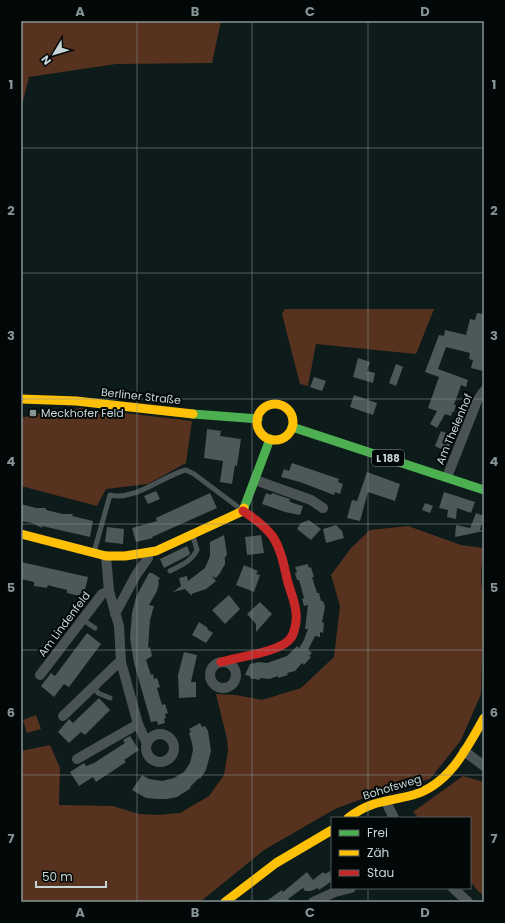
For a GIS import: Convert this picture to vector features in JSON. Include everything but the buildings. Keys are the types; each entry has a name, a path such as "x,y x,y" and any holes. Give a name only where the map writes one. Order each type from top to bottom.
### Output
{"street":[{"name":"Am Thelenhof","path":"447,477 477,401 484,391"},
{"name":"Berliner Straße","path":"21,399 76,401 258,419"},
{"path":"269,405 281,405 287,408 290,413 292,427 287,435 282,438 270,439 262,433 258,424 260,413 269,405"},
{"name":"L 188","path":"292,427 484,490"},
{"path":"21,534 106,556 125,556 148,553 192,535 243,511 270,439"},
{"path":"255,480 311,500 323,508"},
{"path":"221,662 234,657 271,650 282,645 290,639 295,626 296,612 277,544 267,530 253,517 243,511"},
{"path":"115,614 136,575 148,558 148,553"},
{"path":"106,556 109,591 119,626 121,662 138,724 147,744"},
{"name":"Am Lindenfeld","path":"40,675 102,594 109,591"},
{"path":"63,716 93,686 121,662"},
{"name":"Bohofsweg","path":"349,817 369,805 418,794 433,786 449,771 464,751 484,718"},
{"path":"77,759 138,724"},
{"path":"464,751 484,766"},
{"path":"386,802 394,817"},
{"path":"225,902 276,863 331,831"},
{"path":"313,902 335,892 347,889"},
{"path":"454,889 468,902"}],"lane":[{"path":"94,553 110,495 129,495 186,470 194,474 243,511"},
{"path":"170,571 190,561 194,557 197,550 192,535"},
{"path":"83,620 95,628"},
{"path":"93,686 98,693 110,698"}],"shaded area":[{"path":"21,21 221,21 212,63 116,64 29,77 21,109"},
{"path":"285,309 434,309 416,354 316,344 308,386 300,384 282,314"},
{"path":"82,408 192,421 186,463 148,484 106,489 97,506 21,486 21,418 41,413"},
{"path":"408,526 461,545 483,548 481,580 484,598 484,645 482,648 481,694 461,740 430,779 375,794 335,809 264,850 200,902 21,902 21,751 50,745 60,768 59,805 113,806 139,814 156,815 180,813 209,796 224,775 228,751 227,739 216,694 236,695 262,700 301,688 334,657 340,606 331,575 351,548 370,530"},
{"path":"36,715 41,729 27,733 23,720"},
{"path":"463,776 484,782 484,896 471,882 471,817 418,817 413,812"}],"traffic: fast":[{"path":"193,414 258,419"},
{"path":"292,427 484,490"},
{"path":"244,508 270,439"}],"traffic: slow":[{"path":"21,399 76,401 193,414"},
{"path":"275,404 285,407 290,412 293,422 290,432 285,437 275,440 265,437 260,432 257,422 260,412 265,407 275,404"},
{"path":"21,534 106,556 125,556 156,551 243,511 244,508"},
{"path":"349,817 356,812 379,802 413,795 426,790 437,783 447,774 464,753 484,718"},
{"path":"225,902 276,863 331,831"}],"traffic: jam":[{"path":"221,662 258,654 285,644 292,636 296,622 295,605 279,548 270,533 255,519 243,511"}],"place":[{"name":"Meckhofer Feld","path":"33,413"}]}
